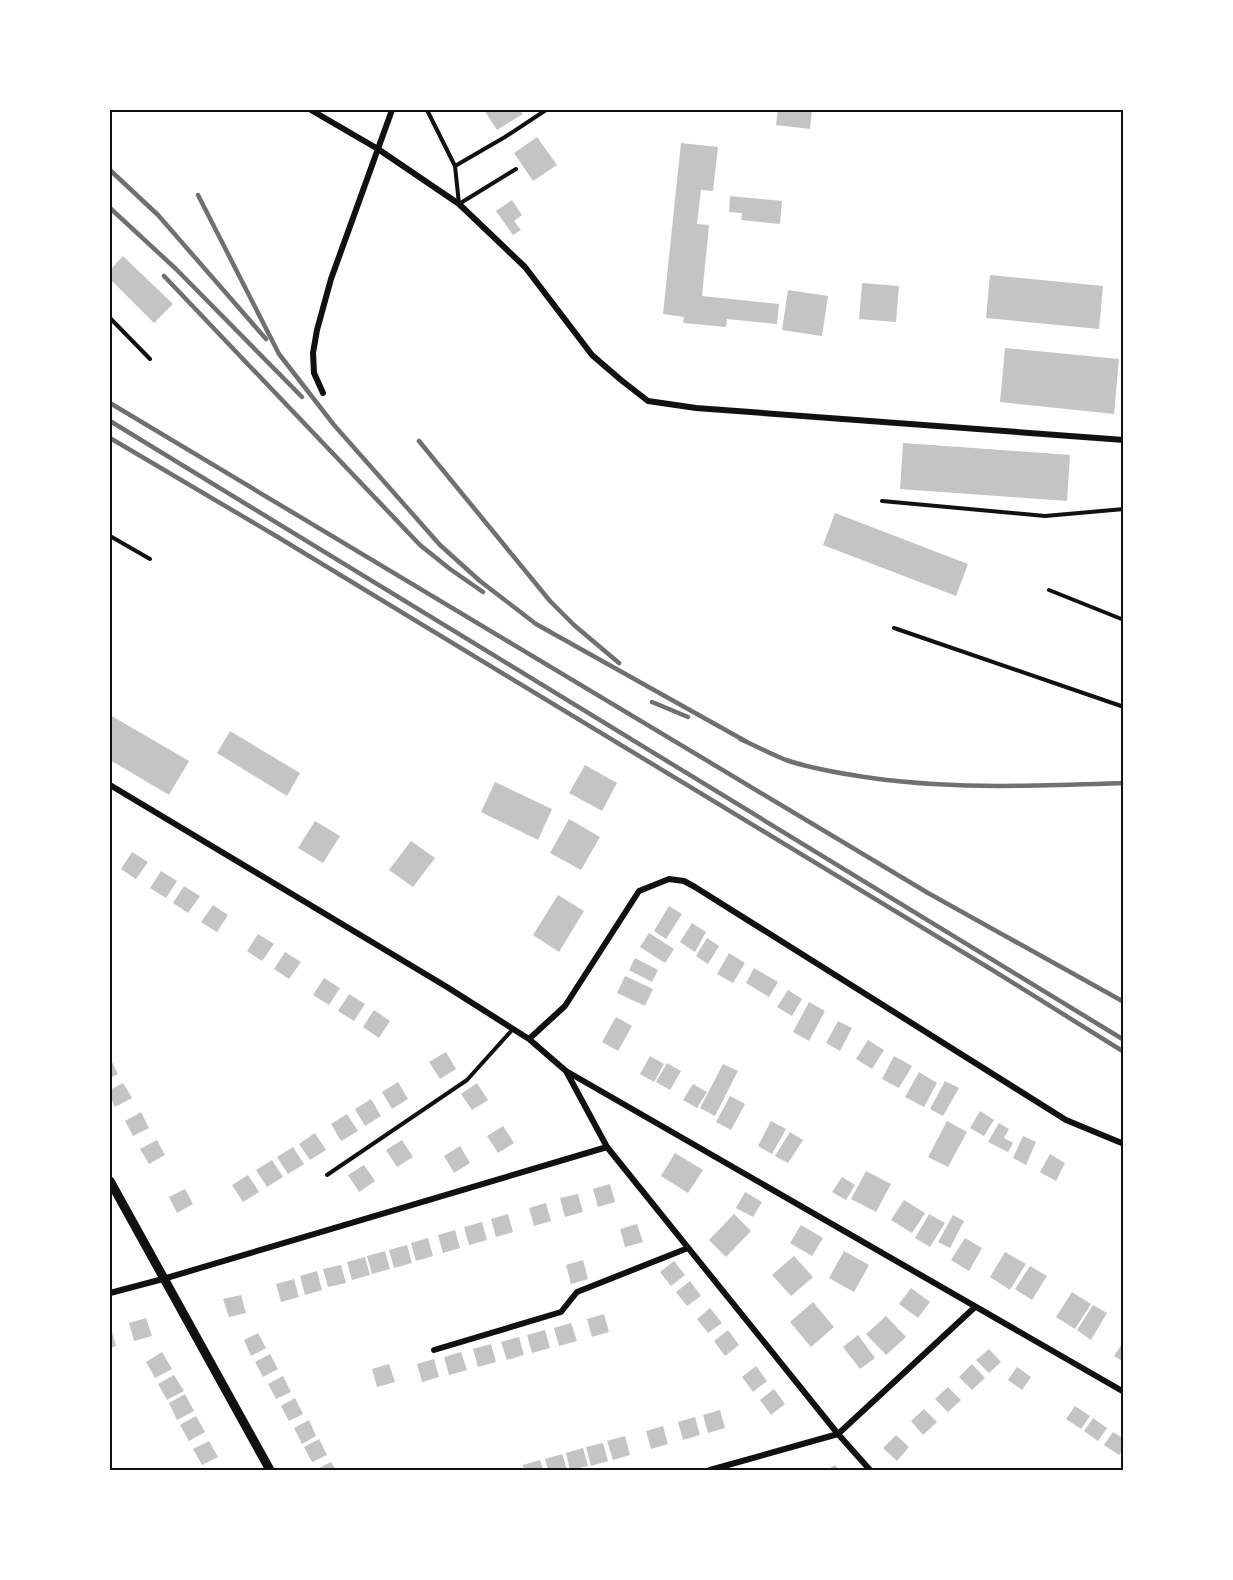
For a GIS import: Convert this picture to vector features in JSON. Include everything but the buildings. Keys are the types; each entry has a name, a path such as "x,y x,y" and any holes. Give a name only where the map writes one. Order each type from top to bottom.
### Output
{"street":[{"path":"311,110 378,148 459,204 525,267 592,355 648,401 696,408 1124,440"},
{"path":"323,393 314,373 313,352 316,330 331,279 392,110"},
{"path":"110,785 447,987 528,1039 566,1071 1124,1392"},
{"path":"528,1039 565,1006 639,891 669,879 684,881 1066,1120 1124,1144"},
{"path":"566,1071 607,1147 838,1434 870,1470"},
{"path":"110,1293 607,1147"},
{"path":"110,1181 270,1470"},
{"path":"434,1350 561,1312 577,1292 688,1248"},
{"path":"710,1470 838,1434 975,1307"}],"lane":[{"path":"427,110 455,166 459,204 516,169"},
{"path":"455,166 546,110"},
{"path":"110,318 150,359"},
{"path":"882,501 1045,516 1124,509"},
{"path":"110,536 150,560"},
{"path":"1049,590 1124,620"},
{"path":"894,628 1124,707"},
{"path":"327,1175 467,1080 513,1029"}],"railway":[{"path":"110,170 158,215 266,339"},
{"path":"198,195 279,354 334,425 440,545 480,581 536,624 747,742"},
{"path":"110,208 176,269 302,397"},
{"path":"164,276 420,545 483,592"},
{"path":"110,403 928,893 1124,1002"},
{"path":"110,421 1124,1040"},
{"path":"110,438 276,536 1124,1052"},
{"path":"419,441 550,601 574,625 619,663"},
{"path":"652,702 688,717"},
{"path":"740,739 786,760 804,765 891,780 991,786 1124,783"}]}
